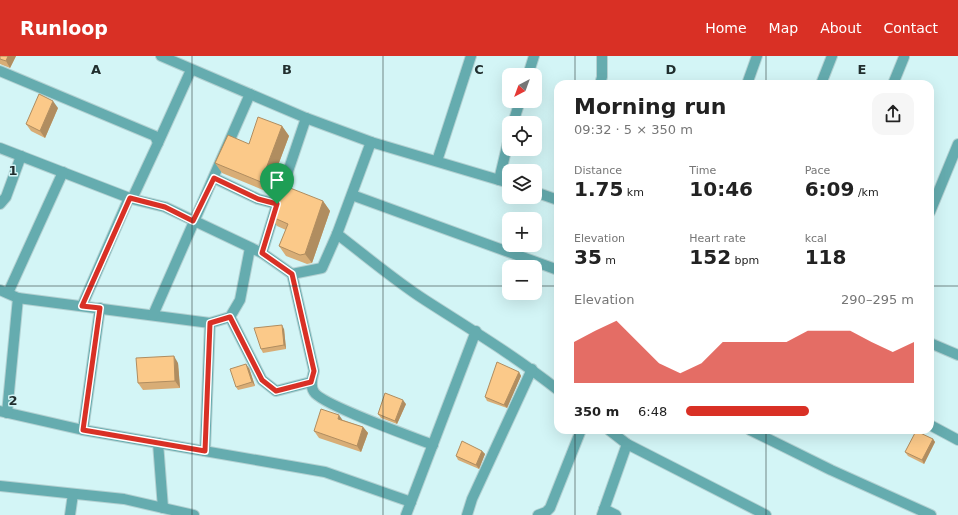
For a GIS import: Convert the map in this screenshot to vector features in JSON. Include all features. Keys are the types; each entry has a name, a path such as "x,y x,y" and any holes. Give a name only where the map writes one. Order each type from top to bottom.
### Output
{"street":[{"path":"437,161 471,56"},
{"path":"530,68 534,56"},
{"path":"601,80 602,56"},
{"path":"748,80 757,56"},
{"path":"823,80 832,56"},
{"path":"895,80 904,57"},
{"path":"167,58 191,70 306,118 371,142 502,181"},
{"path":"82,306 191,70"},
{"path":"0,71 155,136 158,143"},
{"path":"153,315 250,94"},
{"path":"262,253 306,118"},
{"path":"292,274 322,268 337,234 371,142"},
{"path":"934,202 958,144"},
{"path":"0,148 131,199 165,207 262,253 292,274 314,371 311,382 313,391 317,396 333,405 433,445"},
{"path":"0,204 6,197 21,156"},
{"path":"499,180 505,156"},
{"path":"63,172 4,292 18,298 210,323 230,317 240,300 250,248"},
{"path":"214,178 258,199 277,204"},
{"path":"542,194 554,199"},
{"path":"352,195 554,269"},
{"path":"337,234 424,299 476,331 532,369 554,387"},
{"path":"18,298 3,412 83,430 325,472 411,502"},
{"path":"83,430 100,308"},
{"path":"230,317 262,380 276,391 311,382"},
{"path":"205,451 210,323"},
{"path":"406,515 476,331"},
{"path":"934,344 958,355"},
{"path":"467,515 472,500 532,369"},
{"path":"934,427 958,440"},
{"path":"538,515 546,512 550,508 579,434"},
{"path":"614,434 627,444 766,515"},
{"path":"758,434 831,470 931,515"},
{"path":"158,443 163,508"},
{"path":"616,515 603,512 627,444"},
{"path":"0,486 124,499 192,515"},
{"path":"70,515 73,494"}],"building":[{"path":"0,56 8,56 6,61 0,59"},
{"path":"39,94 53,101 40,131 26,124"},
{"path":"258,117 282,126 261,182 215,163 228,135 249,144"},
{"path":"280,184 323,201 305,254 300,255 279,246 288,224 270,216"},
{"path":"282,325 284,345 261,349 254,328"},
{"path":"174,356 175,381 138,383 136,358"},
{"path":"497,362 519,372 504,405 485,397"},
{"path":"246,364 252,382 236,387 230,369"},
{"path":"385,393 403,400 395,421 378,414"},
{"path":"321,409 339,415 338,419 363,427 357,446 314,431"},
{"path":"914,434 922,434 933,439 922,460 905,452"},
{"path":"462,441 482,451 476,465 456,456"}],"route":[{"path":"214,178 258,199 277,204 262,253 292,274 314,371 311,382 276,391 262,380 230,317 210,323 205,451 83,430 100,308 82,306 130,198 165,207 193,221 214,178"}]}
